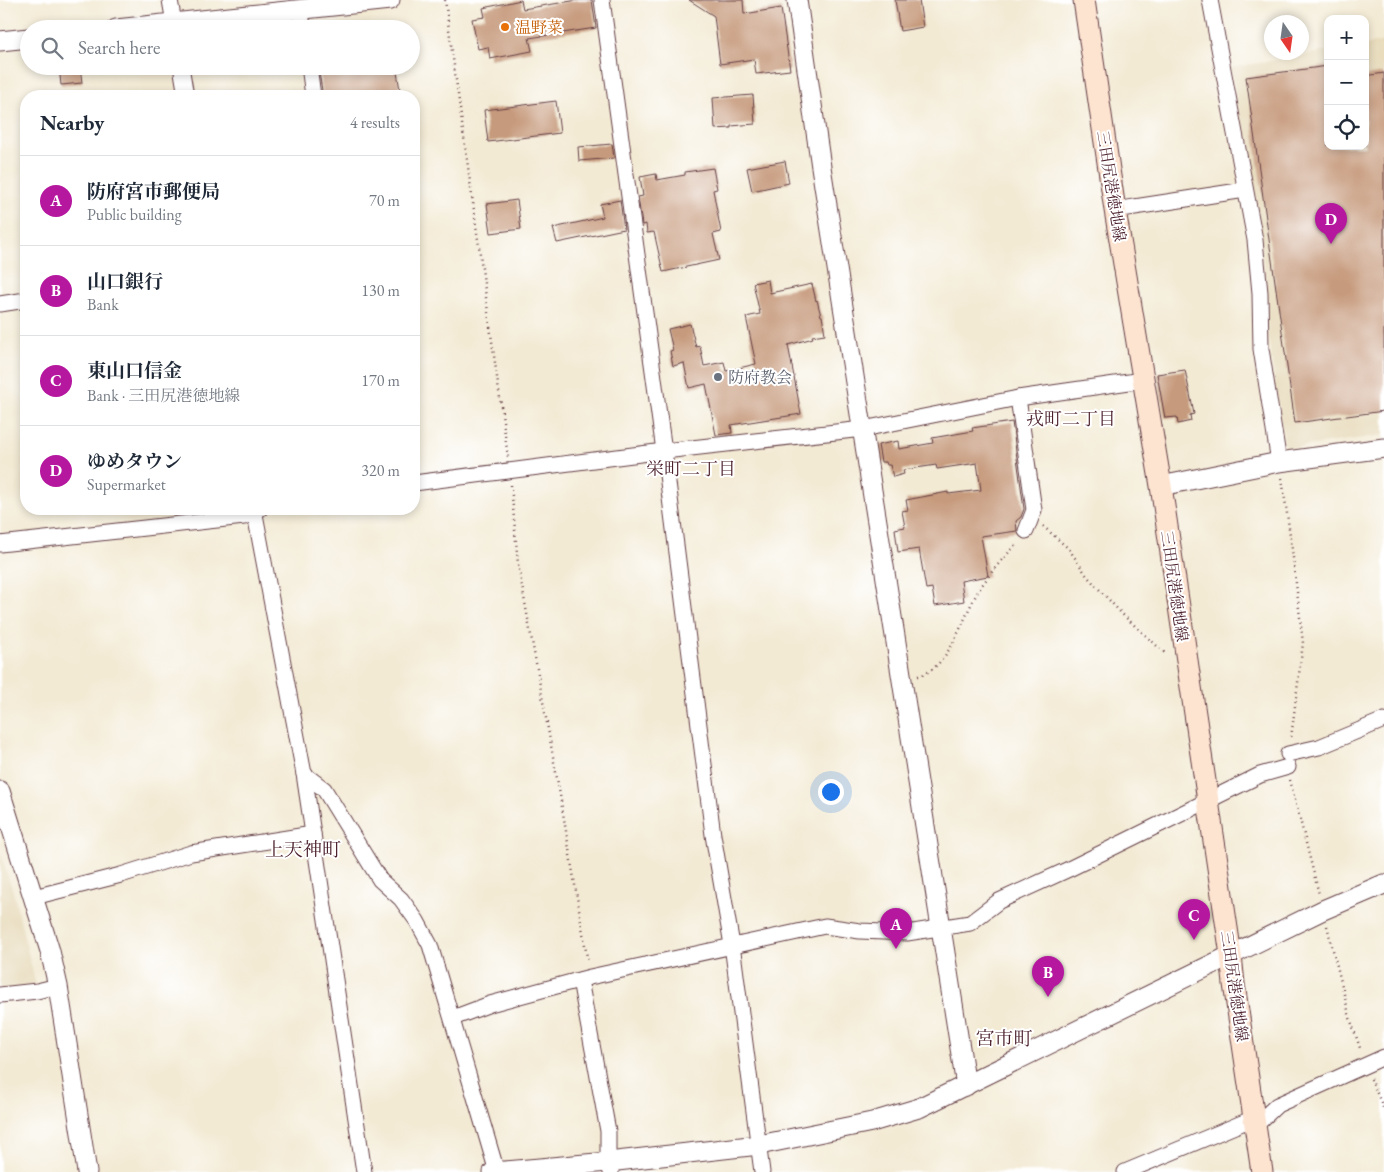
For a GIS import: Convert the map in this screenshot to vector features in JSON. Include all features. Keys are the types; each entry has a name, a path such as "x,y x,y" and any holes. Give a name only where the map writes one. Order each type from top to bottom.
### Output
{"main road":[{"name":"三田尻港徳地線","path":"1084,0 1115,210 1160,486 1262,1172"}],"street":[{"path":"170,0 173,20"},
{"path":"219,20 390,0"},
{"path":"602,0 664,451 713,835 732,945 762,1172"},
{"path":"797,0 821,167 966,1086"},
{"path":"1210,0 1255,240 1260,293 1261,349 1279,462"},
{"path":"301,9 302,20"},
{"path":"0,41 20,39"},
{"path":"182,75 185,90"},
{"path":"310,75 312,90"},
{"path":"1115,210 1245,190"},
{"path":"0,304 20,301"},
{"path":"420,482 664,451 863,429 1018,398 1143,380"},
{"path":"1018,398 1033,492 1034,510 1029,525"},
{"path":"1160,486 1279,462 1384,448"},
{"path":"0,544 244,518 248,515"},
{"path":"257,515 304,774 364,1172"},
{"path":"452,1018 490,1004 585,978 825,926 860,931 907,933 970,924 999,901 1069,869 1288,760 1384,720"},
{"path":"304,774 324,789 380,880 401,899 417,921 430,944 495,1172 610,1167 759,1145 872,1122 919,1108 1323,910 1384,884"},
{"path":"0,791 34,897 58,986 87,1172"},
{"path":"34,897 121,875 191,853 313,834"},
{"path":"585,978 608,1131 610,1167"},
{"path":"0,996 58,986"},
{"path":"1126,1172 1254,1122 1277,1105 1384,1058"}],"path":[{"path":"445,0 509,470 518,564 560,795 585,978"},
{"path":"1279,462 1303,643 1288,760 1290,782 1341,976 1350,1018 1365,1065 1384,1110"},
{"path":"934,666 949,650 979,590 1003,558 1019,542 1029,525 1046,528 1069,549 1088,576 1122,614 1188,675"}],"shaded area":[{"path":"1384,41 1384,435 1285,449 1268,337 1263,261 1255,192 1230,68 1276,60 1309,60 1309,54 1324,52 1324,150 1369,150 1369,44"},
{"path":"0,852 14,895 36,985 0,993"}],"building":[{"path":"521,0 523,9 578,0 592,0 596,28 529,38 532,51 490,59 488,47 478,49 472,19 485,17 483,8"},
{"path":"689,0 743,0 744,14 781,8 790,70 756,74 754,59 720,64 714,16"},
{"path":"895,0 919,0 923,27 900,31"},
{"path":"1324,67 1324,150 1369,150 1369,75 1384,73 1384,411 1295,423 1246,77"},
{"path":"60,75 81,75 82,83 61,85"},
{"path":"320,75 398,75 400,90 322,90"},
{"path":"753,95 755,124 715,129 713,98"},
{"path":"556,101 560,133 488,142 484,110"},
{"path":"612,144 614,158 579,161 578,147"},
{"path":"785,161 789,183 752,191 747,168"},
{"path":"713,168 717,189 713,190 721,232 713,234 719,260 663,272 654,232 647,233 646,224 642,225 638,197 643,196 640,177 656,174 657,180 685,175 685,172"},
{"path":"517,200 521,229 491,233 487,204"},
{"path":"620,200 624,229 557,243 553,228 603,217 600,204"},
{"path":"768,280 770,293 812,284 822,316 825,334 812,336 813,338 788,345 801,414 731,425 732,433 716,435 706,384 689,388 684,363 673,366 670,351 673,350 668,329 690,324 696,347 700,346 704,366 724,362 726,371 756,364 746,317 760,314 753,283"},
{"path":"1185,370 1194,414 1190,415 1191,421 1178,424 1177,417 1165,418 1157,374"},
{"path":"1012,422 1024,509 1021,517 1016,521 1017,531 981,536 988,576 961,581 964,601 935,606 932,588 926,589 919,549 898,552 895,529 905,527 902,511 908,510 906,500 948,492 948,494 981,490 977,463 937,469 936,465 903,470 904,474 893,477 890,465 887,465 886,462 881,462 878,445 898,441 899,449 933,443 932,438 973,431 972,428"}],"place":[{"name":"温野菜","path":"505,27"},
{"name":"ゆめタウン","path":"1331,244"},
{"name":"防府教会","path":"718,377"},
{"name":"東山口信金","path":"1194,940"},
{"name":"防府宮市郵便局","path":"896,949"},
{"name":"山口銀行","path":"1048,997"}],"district":[{"name":"戎町二丁目","path":"1071,419"},
{"name":"栄町二丁目","path":"691,469"},
{"name":"上天神町","path":"303,849"},
{"name":"宮市町","path":"1004,1038"}]}
